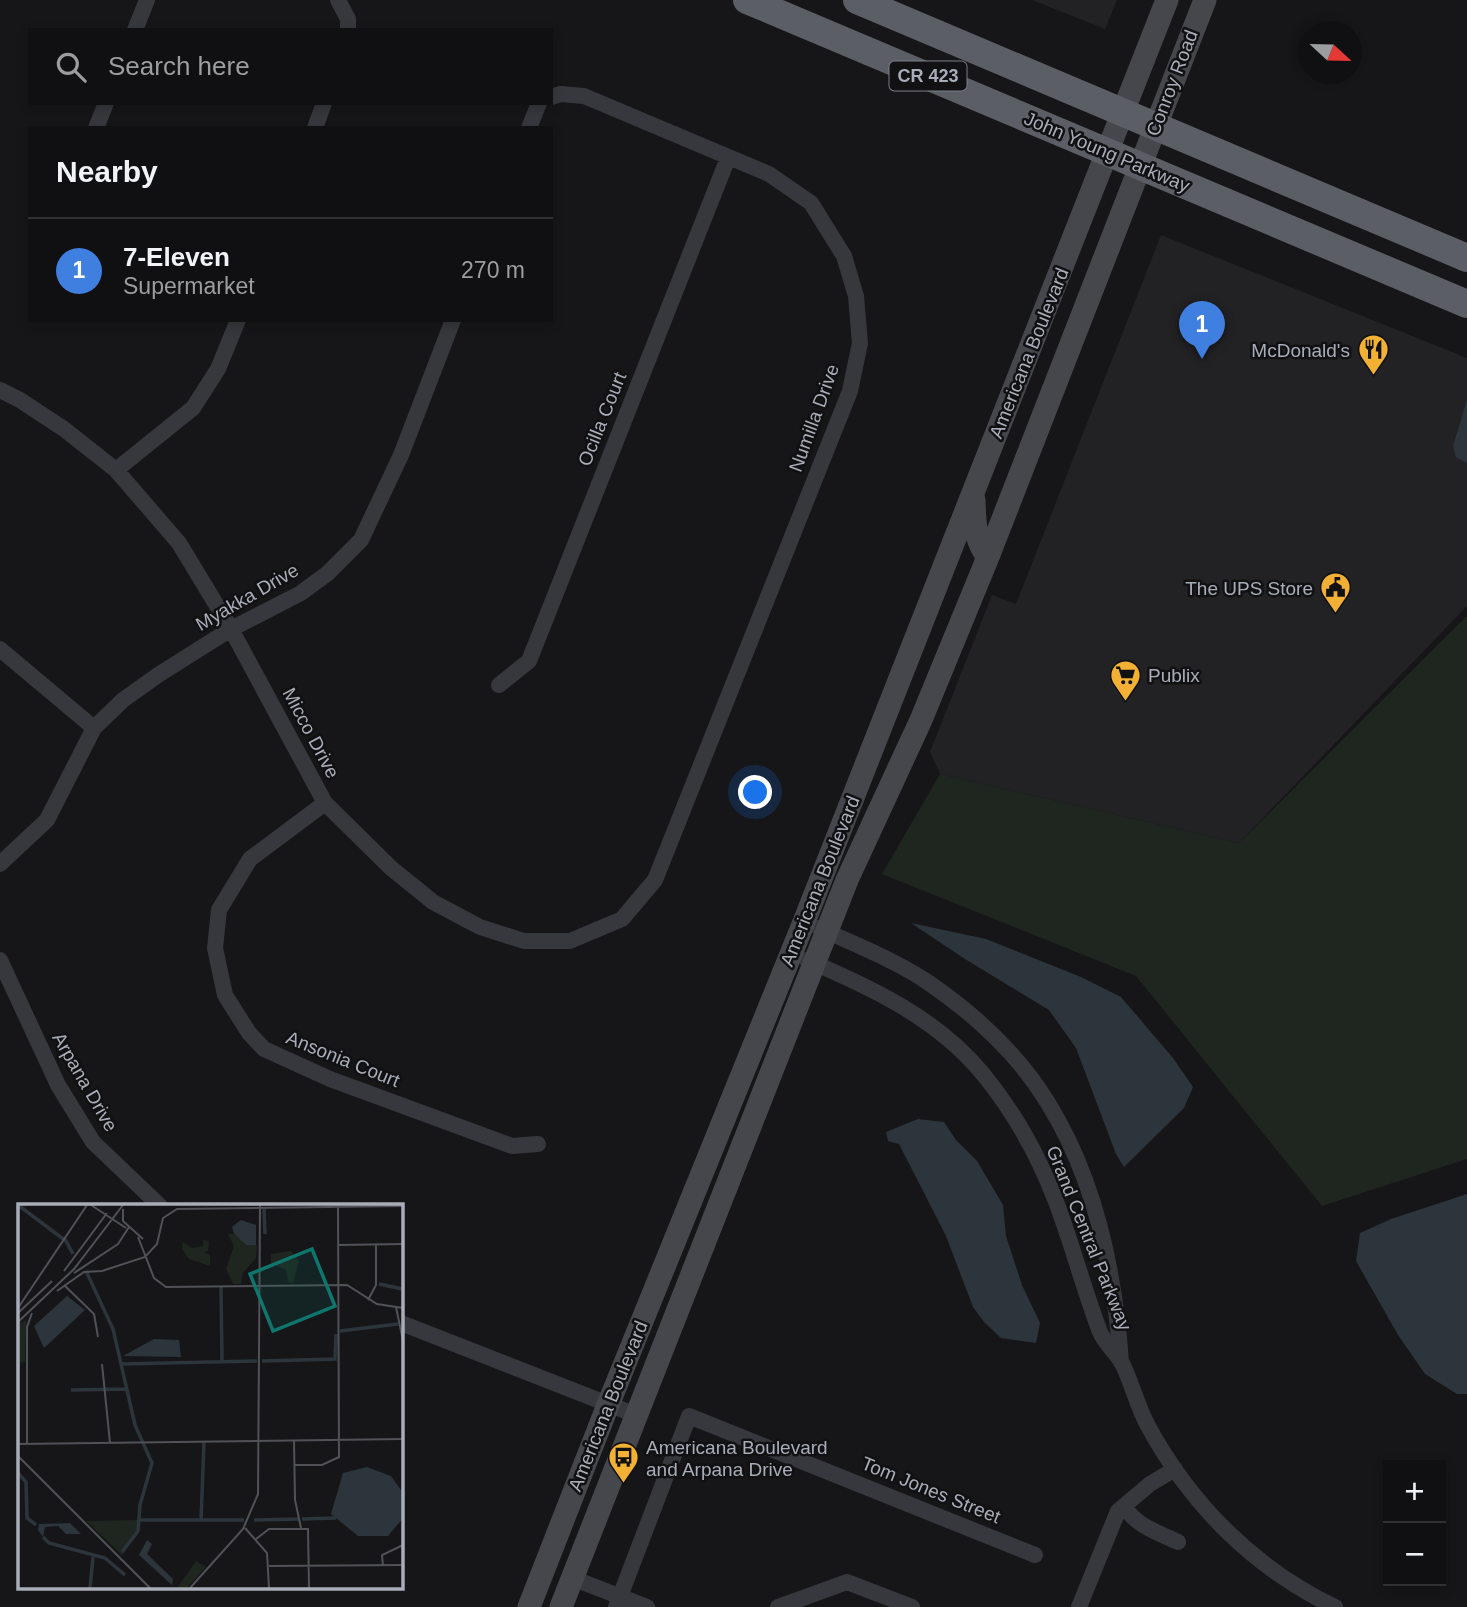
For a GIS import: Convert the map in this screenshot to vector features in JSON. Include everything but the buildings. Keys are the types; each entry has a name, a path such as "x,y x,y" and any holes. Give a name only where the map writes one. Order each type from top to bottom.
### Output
{"highway":[{"name":"John Young Parkway","path":"747,0 1467,304"},
{"name":"CR 423","path":"857,0 1467,258"}],"main road":[{"name":"Conroy Road","path":"1108,153 1167,0"},
{"name":"Conroy Road","path":"1140,166 1205,0"},
{"name":"Americana Boulevard","path":"529,1607 792,953 1108,153"},
{"name":"Americana Boulevard","path":"561,1607 827,932 871,827 921,720 988,557 1140,166"},
{"path":"973,494 975,530 981,548 988,557"},
{"path":"889,707 921,720"}],"street":[{"path":"136,28 147,0"},
{"path":"338,0 348,19 348,28"},
{"name":"Numilla Drive","path":"553,96 561,94 584,96 769,174 810,204 844,256 856,296 860,343 850,391 655,880"},
{"path":"97,126 105,105"},
{"path":"316,126 323,105"},
{"path":"530,126 538,105"},
{"name":"Ocilla Court","path":"499,685 529,661 728,158"},
{"path":"116,470 193,408 218,369 236,322"},
{"name":"Myakka Drive","path":"0,864 47,820 94,728 124,700 231,629 301,593 328,573 361,540 401,455 452,322"},
{"name":"Micco Drive","path":"0,390 64,429 116,470 179,543 231,629 325,803 391,868 433,902 480,927 524,941 570,941 622,919 655,880"},
{"path":"0,649 94,728"},
{"name":"Ansonia Court","path":"325,803 250,859 219,910 215,948 225,995 249,1033 264,1049 330,1079 512,1146 538,1144"},
{"name":"Grand Central Parkway","path":"804,922 909,970 949,998 988,1030 1046,1100 1062,1128 1088,1192 1107,1257 1118,1317 1121,1362"},
{"name":"Grand Central Parkway","path":"792,953 873,989 929,1022 981,1072 1013,1114 1043,1170 1065,1225 1102,1337 1121,1362 1147,1425 1175,1469 1217,1523 1246,1550 1291,1583 1335,1607"},
{"name":"Arpana Drive","path":"0,960 58,1085 93,1142 158,1204"},
{"path":"402,1323 636,1415"},
{"name":"Tom Jones Street","path":"618,1602 690,1416 1035,1555"},
{"path":"1079,1607 1118,1511 1150,1484 1175,1469"},
{"path":"1124,1506 1131,1518 1178,1542"},
{"path":"572,1578 618,1602 647,1607"},
{"path":"778,1607 847,1582 912,1607"}],"shaded area":[{"path":"1032,0 1117,0 1105,29"},
{"path":"1161,235 1467,358 1467,606 1239,843 940,774 930,752 992,595 1016,604"},
{"path":"1467,400 1467,463 1456,457 1453,446"},
{"path":"1467,616 1467,1159 1322,1206 1136,976 882,874 940,774 1239,843"},
{"path":"911,923 986,939 1081,977 1121,997 1173,1058 1193,1087 1184,1108 1124,1167 1116,1154 1076,1048 1049,1010"},
{"path":"918,1119 944,1122 956,1140 977,1161 1003,1205 1006,1236 1022,1285 1040,1323 1036,1343 1001,1338 973,1307 946,1236 899,1144 888,1141 886,1132"},
{"path":"1467,1194 1467,1394 1457,1394 1425,1374 1398,1335 1356,1261 1360,1233 1391,1219"}],"place":[{"name":"7-Eleven","path":"1202,359"},
{"name":"McDonald's","path":"1373,377"},
{"name":"The UPS Store","path":"1336,615"},
{"name":"Publix","path":"1125,702"},
{"name":"Americana Boulevard and Arpana Drive","path":"623,1485"}]}
